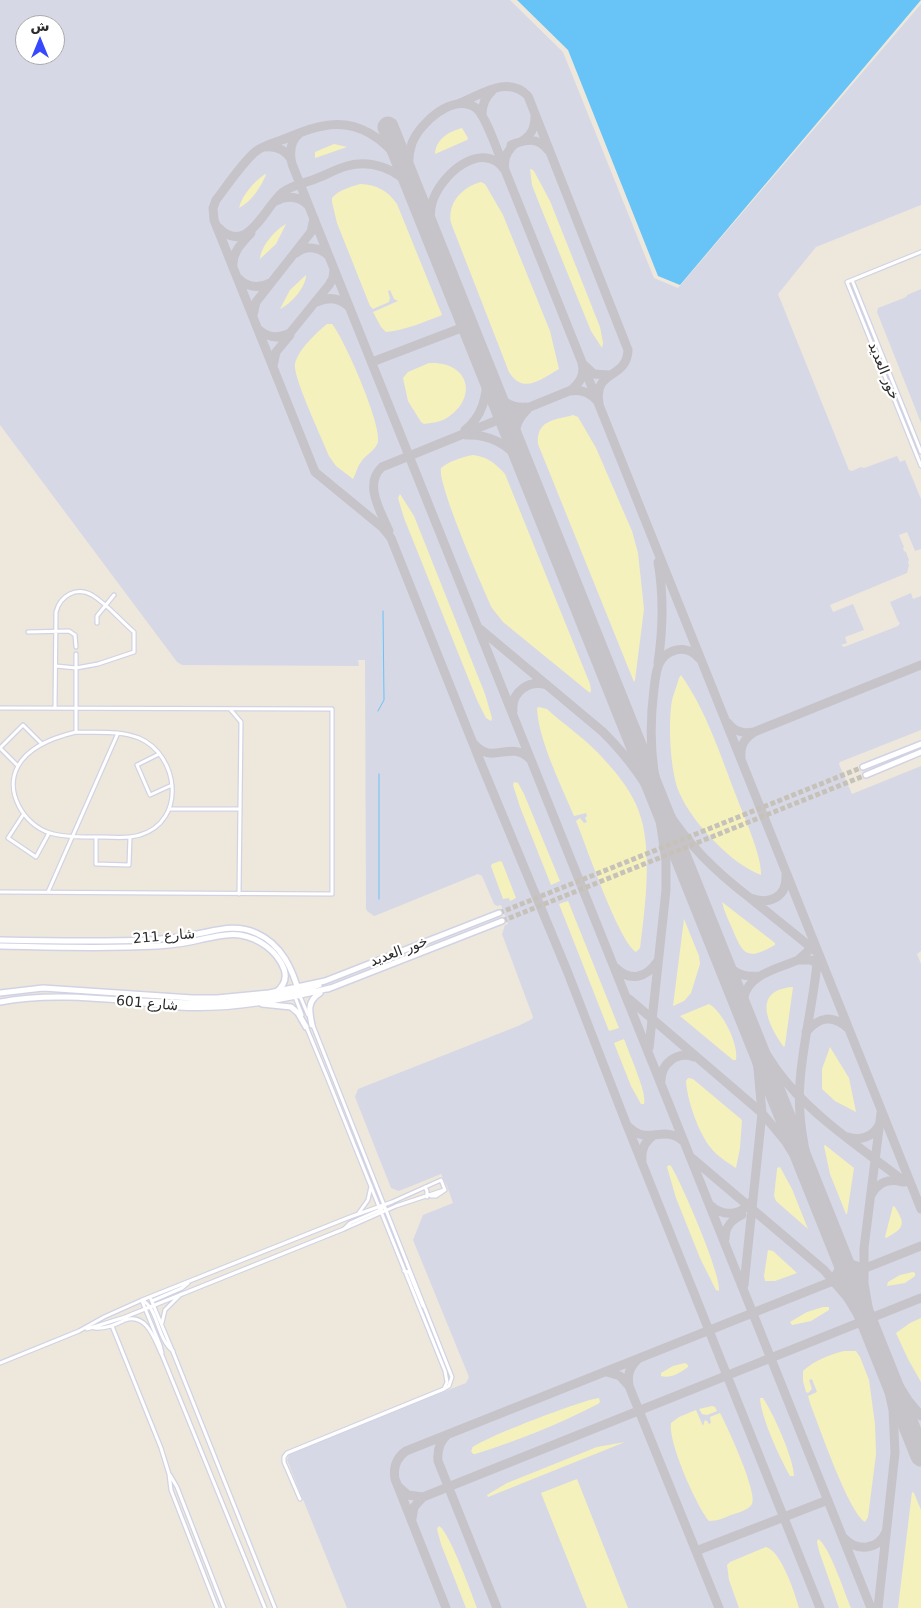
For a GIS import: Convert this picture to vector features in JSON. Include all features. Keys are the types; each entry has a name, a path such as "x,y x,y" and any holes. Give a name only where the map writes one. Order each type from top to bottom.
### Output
{"main road":[{"path":"863,767 921,744"},
{"path":"866,775 921,752"},
{"name":"خور العديد","path":"298,993 499,913"},
{"path":"312,1025 309,1012 310,1002 315,996 330,988 502,921"},
{"name":"شارع 211","path":"0,940 147,940 184,936 224,928 244,929 262,936 278,948 290,967 298,993"},
{"name":"شارع 211","path":"0,946 148,946 185,943 226,934 241,935 265,945 280,961 285,972 285,978 282,986 276,992"},
{"name":"شارع 601","path":"0,993 54,988 202,998 276,992 298,993"},
{"path":"129,1001 149,1000 204,1003 238,1001 330,988"},
{"name":"شارع 601","path":"0,1002 46,997 129,1001 191,1007 256,1004 298,993"},
{"path":"256,1004 291,1007 298,1013 306,1027"}],"street":[{"name":"خور العديد","path":"921,252 847,282 921,466"},
{"name":"خور العديد","path":"852,280 921,452"},
{"path":"55,708 56,612 58,605 64,597 74,592 91,595 134,632 134,652 98,664 76,668 56,666"},
{"path":"97,624 97,616 114,595"},
{"path":"28,632 69,632 75,636 76,647"},
{"path":"76,654 76,732"},
{"path":"0,708 332,709 332,894 0,892"},
{"path":"230,709 241,722 239,894"},
{"path":"18,766 0,748 22,725 42,744"},
{"path":"76,732 118,733 140,738 152,746 168,768 173,798 170,809 163,821 154,829 130,837 72,836 49,833 23,815 17,803 14,781 18,766 28,755 42,744 57,737 76,732"},
{"path":"48,892 118,733"},
{"path":"159,754 137,766 150,795 172,785"},
{"path":"170,809 240,809"},
{"path":"23,815 8,838 36,857 49,833"},
{"path":"96,837 96,864 130,865 130,837"},
{"path":"298,993 452,1374 452,1382 446,1389 287,1453 284,1457 284,1462 300,1499"},
{"path":"298,993 306,1027 372,1186 445,1371 447,1379 446,1389"},
{"path":"0,1363 79,1331 122,1318 150,1304 182,1288 190,1281 358,1214 380,1210 387,1211 445,1190 441,1180 384,1204 380,1210 344,1229 181,1294 150,1304"},
{"path":"358,1214 368,1200 372,1186"},
{"path":"425,1186 429,1196"},
{"path":"404,1271 409,1272 420,1300 426,1308"},
{"path":"163,1326 162,1320 165,1310 181,1294"},
{"path":"142,1300 150,1304 163,1326 276,1608"},
{"path":"142,1300 150,1304 165,1343 173,1352"},
{"path":"79,1331 101,1318 142,1300"},
{"path":"150,1304 162,1355"},
{"path":"91,1328 112,1326 128,1319 135,1319 142,1321 149,1329 162,1355 265,1608"},
{"path":"112,1326 161,1448 169,1474 171,1490 218,1608"},
{"path":"169,1474 177,1487 224,1608"}],"shaded area":[{"path":"0,0 510,0 563,52 654,278 678,288 921,4 921,205 816,247 778,294 849,470 864,468 897,456 900,462 905,460 921,499 921,549 915,551 907,532 899,535 909,560 907,573 830,605 833,612 853,604 864,630 845,637 847,643 841,645 844,647 898,626 900,623 890,602 911,593 913,599 921,596 921,730 839,764 852,794 921,766 921,951 917,954 921,964 921,1608 347,1608 287,1460 290,1452 466,1383 469,1377 413,1240 423,1215 453,1203 447,1186 441,1174 399,1191 391,1188 355,1097 358,1089 518,1026 533,1017 502,934 505,925 508,924 501,905 497,906 494,904 482,876 478,874 374,916 367,911 365,660 358,660 359,666 182,665 177,662 0,425"},
{"path":"921,289 921,423 877,312 878,308"}],"sand":[{"path":"462,128 468,138 467,140 435,154 440,140"},
{"path":"334,144 347,147 315,158 315,152"},
{"path":"530,169 535,173 550,201 600,327 602,348 591,331 539,203 532,185"},
{"path":"265,174 264,180 255,194 239,208 249,189"},
{"path":"481,182 485,184 503,215 550,331 559,369 532,383 520,383 509,372 451,223 451,208 458,196 474,184"},
{"path":"360,184 381,189 397,204 442,315 393,331 386,332 381,327 373,312 398,301 394,299 390,290 388,291 389,302 373,309 370,306 337,223 332,202 332,198 338,193"},
{"path":"286,224 276,244 260,259 269,239"},
{"path":"306,275 297,295 280,309 290,290"},
{"path":"327,324 332,324 338,332 353,363 378,433 377,445 358,466 353,479 336,466 329,456 303,395 296,371 295,364 300,353"},
{"path":"429,363 443,364 461,374 465,382 466,391 457,410 447,418 424,424 408,401 403,378 408,372"},
{"path":"573,415 578,417 596,448 632,531 638,553 644,609 634,682 538,444 538,436 543,426 553,420"},
{"path":"473,455 491,461 505,474 590,684 590,693 503,622 492,608 453,514 442,478 441,468 448,463"},
{"path":"400,494 414,516 485,694 492,718 491,721 486,718 477,700 404,518 398,498"},
{"path":"681,675 706,719 719,751 756,847 761,875 738,862 717,844 695,820 679,792 672,759 670,721 672,700"},
{"path":"537,708 547,709 601,756 622,781 638,808 644,833 647,865 642,933 640,948 636,952 620,930 576,821 580,818 584,823 587,822 585,818 587,816 586,813 574,816 551,763 538,720"},
{"path":"514,782 518,783 524,794 560,881 551,885 520,807 513,785"},
{"path":"500,861 516,898 510,901 509,898 503,899 491,866"},
{"path":"568,901 619,1028 609,1031 559,904"},
{"path":"722,902 775,943 775,945 758,953 747,953 739,944"},
{"path":"684,919 699,956 700,964 691,993 684,1001 673,1006"},
{"path":"793,987 784,1047 769,1019 767,1002 772,995 780,990"},
{"path":"709,1004 720,1014 729,1029 735,1046 736,1060 733,1060 680,1016"},
{"path":"624,1039 643,1092 644,1104 641,1104 631,1086 614,1043"},
{"path":"830,1047 849,1078 856,1112 835,1101 822,1089 822,1069"},
{"path":"688,1078 693,1079 742,1120 736,1168 716,1154 702,1134 689,1098 686,1081"},
{"path":"825,1145 854,1168 847,1214 830,1174"},
{"path":"669,1165 676,1175 700,1229 714,1267 719,1291 716,1290 700,1258 676,1198 667,1167"},
{"path":"780,1167 792,1189 808,1229 776,1201 774,1196 777,1168"},
{"path":"893,1206 902,1222 900,1229 886,1238 885,1237"},
{"path":"768,1250 773,1251 797,1273 775,1281 765,1281"},
{"path":"913,1272 915,1276 905,1283 887,1286 888,1282 900,1275"},
{"path":"829,1307 829,1310 811,1321 792,1325 790,1322 807,1312"},
{"path":"921,1318 921,1382 896,1333"},
{"path":"844,1351 856,1351 860,1357 869,1380 875,1424 876,1454 868,1517 865,1522 858,1515 843,1486 811,1406 808,1396 817,1392 812,1379 809,1380 812,1389 808,1393 803,1381 803,1371 812,1364 822,1358"},
{"path":"685,1363 688,1367 678,1373 668,1377 661,1376 661,1373 673,1366"},
{"path":"599,1398 600,1402 598,1404 538,1432 475,1454 471,1451 479,1443 512,1428 574,1405"},
{"path":"760,1398 763,1398 782,1436 791,1459 794,1476 790,1476 776,1449 767,1427"},
{"path":"712,1406 717,1411 707,1415 702,1414 699,1409"},
{"path":"696,1410 703,1426 705,1420 709,1424 711,1423 710,1417 720,1413 741,1459 753,1497 752,1504 748,1508 720,1519 709,1521 697,1502 684,1473 671,1432 671,1423 679,1417"},
{"path":"625,1442 488,1497 487,1495 507,1483 597,1447"},
{"path":"577,1479 628,1608 587,1608 541,1493"},
{"path":"912,1492 921,1510 921,1608 898,1608"},
{"path":"439,1526 454,1550 477,1608 466,1608 441,1544 437,1529"},
{"path":"818,1539 832,1560 851,1608 839,1608 819,1551"},
{"path":"766,1547 772,1550 782,1564 791,1583 799,1608 739,1608 729,1580 727,1565"}],"water":[{"path":"517,0 921,0 680,285 658,276 568,50"}],"waterway":[{"path":"378,711 384,700 383,611"},
{"path":"379,774 379,899"}],"taxiway":[{"path":"460,103 486,91 503,87 512,87 528,96 628,350 622,366 605,379 601,385 598,392 599,403 586,392 570,391 581,378 583,371 582,363 594,374 609,375"},
{"path":"482,115 484,101 492,91"},
{"path":"415,193 409,162 410,150 416,135 430,119 448,107 457,104 467,104 476,108 492,137 921,1209"},
{"path":"522,141 532,130 535,116"},
{"path":"404,167 389,148 370,133 348,126 336,125 314,128 266,146 250,156 216,200 213,208 214,220 315,472 382,527 391,538 480,761 568,973 820,1608"},
{"path":"300,133 291,147 292,164 871,1608"},
{"path":"511,145 531,140 540,143 548,150"},
{"path":"433,238 431,207 436,192 444,182 463,164 474,159 485,158 496,161 505,170 506,155 516,143"},
{"path":"266,147 280,149 291,159"},
{"path":"218,227 228,235 238,237 247,233 283,192 343,167 356,164 383,167 406,181 412,188"},
{"path":"276,201 285,198 298,198 309,206"},
{"path":"253,315 256,302 311,232 314,218"},
{"path":"233,266 236,252 251,233"},
{"path":"296,253 300,250 313,248 329,256"},
{"path":"258,329 274,337 290,333 329,285 333,278 334,269"},
{"path":"237,277 244,283 252,286 270,283"},
{"path":"317,302 335,299 343,302 350,308"},
{"path":"372,362 469,325"},
{"path":"273,366 276,352 290,335"},
{"path":"465,430 480,412 488,375"},
{"path":"493,388 499,397 507,403 516,407 526,407"},
{"path":"389,531 378,507 374,490 374,482 382,467 574,389"},
{"path":"516,446 516,427 520,418 527,410"},
{"path":"466,435 483,436 497,441 522,461"},
{"path":"658,562 662,612 658,663"},
{"path":"480,629 603,732 622,752 637,772 665,818"},
{"path":"661,803 657,789 652,747 651,718 656,672 663,657 673,651 680,649 688,650 700,659"},
{"path":"728,723 740,732 754,732 921,665"},
{"path":"513,711 515,698 522,689 534,684 547,685"},
{"path":"741,757 743,743 753,733"},
{"path":"474,744 488,753 515,751 530,759"},
{"path":"665,808 683,834 703,857 750,898"},
{"path":"649,1048 666,890 666,861 659,813"},
{"path":"786,875 786,883 776,898 764,901 750,898 818,953 799,1095 802,1136 814,1189"},
{"path":"811,942 808,951 798,960 811,960 820,965"},
{"path":"721,958 738,973 748,976 760,976"},
{"path":"743,1013 743,1003 747,989 758,977 798,960"},
{"path":"616,968 627,975 638,976 648,972 657,962"},
{"path":"629,999 762,1113 786,1142 808,1177"},
{"path":"806,1032 816,1023 826,1019 837,1021 848,1028"},
{"path":"744,1285 762,1113 754,1045 746,1021"},
{"path":"754,1033 778,1072 800,1097 828,1123 905,1182"},
{"path":"661,1081 664,1069 671,1060 682,1056 694,1057"},
{"path":"871,1324 864,1283 864,1248 881,1113"},
{"path":"848,1137 866,1137 879,1125"},
{"path":"629,1127 642,1135 669,1134 683,1141"},
{"path":"642,1160 644,1146 654,1135"},
{"path":"693,1159 824,1270 847,1297 877,1346"},
{"path":"871,1195 884,1182 902,1182"},
{"path":"710,1205 720,1212 731,1213 742,1210 751,1202"},
{"path":"725,1239 729,1224 742,1215"},
{"path":"446,1608 395,1479 396,1463 406,1451 921,1246"},
{"path":"831,1280 840,1268 840,1253"},
{"path":"840,1254 851,1264 865,1267"},
{"path":"832,1282 844,1284 855,1291 858,1279 864,1270"},
{"path":"412,1519 414,1507 423,1497 921,1298"},
{"path":"629,1385 628,1377 630,1371 638,1359"},
{"path":"878,1608 895,1453 893,1410 882,1360"},
{"path":"886,1365 908,1400 921,1416"},
{"path":"607,1372 620,1376 629,1386 719,1608"},
{"path":"447,1435 439,1446 438,1461 497,1608"},
{"path":"399,1487 408,1495 423,1497"},
{"path":"696,1551 828,1500"},
{"path":"844,1538 855,1546 867,1547 873,1546 886,1532"}],"runway":[{"path":"388,127 921,1456"}],"tunnel":[{"path":"499,913 863,767"},
{"path":"502,921 866,775"}]}
